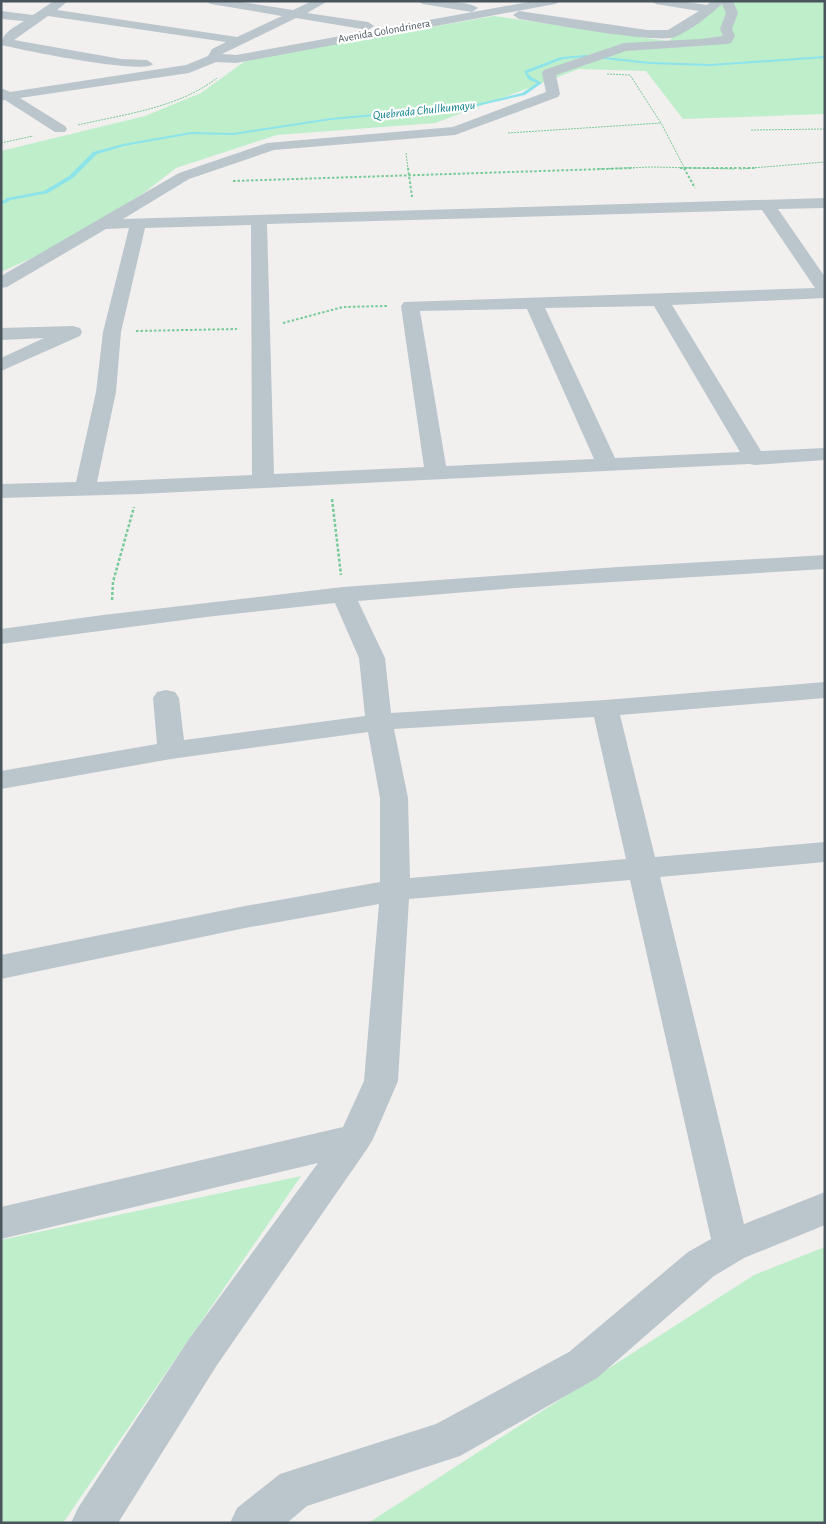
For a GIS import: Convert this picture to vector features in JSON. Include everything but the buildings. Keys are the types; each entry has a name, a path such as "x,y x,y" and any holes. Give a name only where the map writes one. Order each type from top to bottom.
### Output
{"street":[{"path":"62,1 10,36 6,42 121,62 167,64 215,59"},
{"path":"211,1 392,30"},
{"path":"215,59 216,52 322,1"},
{"path":"423,1 656,35 671,34 714,5"},
{"name":"Avenida Golondrinera","path":"215,59 555,1"},
{"path":"656,1 714,5"},
{"path":"1,283 184,176 272,146 455,131 553,94 549,73 624,47 727,40 729,36 726,29 732,12 727,1"},
{"path":"1,15 42,15 194,33 239,41"},
{"path":"1,51 15,44"},
{"path":"3,95 189,69 215,59"},
{"path":"3,95 60,129"},
{"path":"103,224 825,202"},
{"path":"766,204 825,291"},
{"path":"259,219 263,482"},
{"path":"85,488 106,392 112,332 138,223"},
{"path":"436,473 410,306 660,300 825,291"},
{"path":"660,300 754,459"},
{"path":"534,303 551,344 608,465"},
{"path":"1,334 73,332 1,365"},
{"path":"1,491 263,482 825,454"},
{"path":"1,637 111,620 343,594 612,574 825,562"},
{"path":"93,1523 202,1352 355,1139 381,1081 395,890 394,798 379,722 372,658 343,594"},
{"path":"1,780 171,750 379,722 605,708 825,690"},
{"path":"166,698 171,750"},
{"path":"605,708 644,866 731,1246"},
{"path":"1,967 235,919 395,890 644,866 825,852"},
{"path":"1,1223 355,1139"},
{"path":"252,1523 295,1489 445,1442 583,1365 701,1264 731,1246 825,1208"}],"path":[{"path":"1,143 185,98 207,88 217,79 215,59"},
{"path":"603,74 630,75 661,122 704,206"},
{"path":"455,131 492,134 661,122"},
{"path":"751,130 825,129"},
{"path":"403,134 415,215"},
{"path":"231,181 644,167 739,169 825,162"},
{"path":"112,332 260,328 343,307 410,306"},
{"path":"330,478 343,594"},
{"path":"111,620 113,582 140,487"}],"green space":[{"path":"721,1 825,1 825,114 683,119 646,71 579,69 435,123 277,135 176,168 145,192 65,243 1,272 1,151 145,116 201,93 248,59 494,16 668,41"},
{"path":"301,1176 63,1523 1,1523 1,1240"},
{"path":"825,1247 825,1523 368,1523 754,1275"}],"waterway":[{"name":"Quebrada Chullkumayu","path":"1,204 9,199 46,192 71,177 95,153 123,145 191,133 233,134 331,119 472,106 523,94 540,83 529,78 525,72 562,58 585,56 650,63 710,65 825,57"}]}
